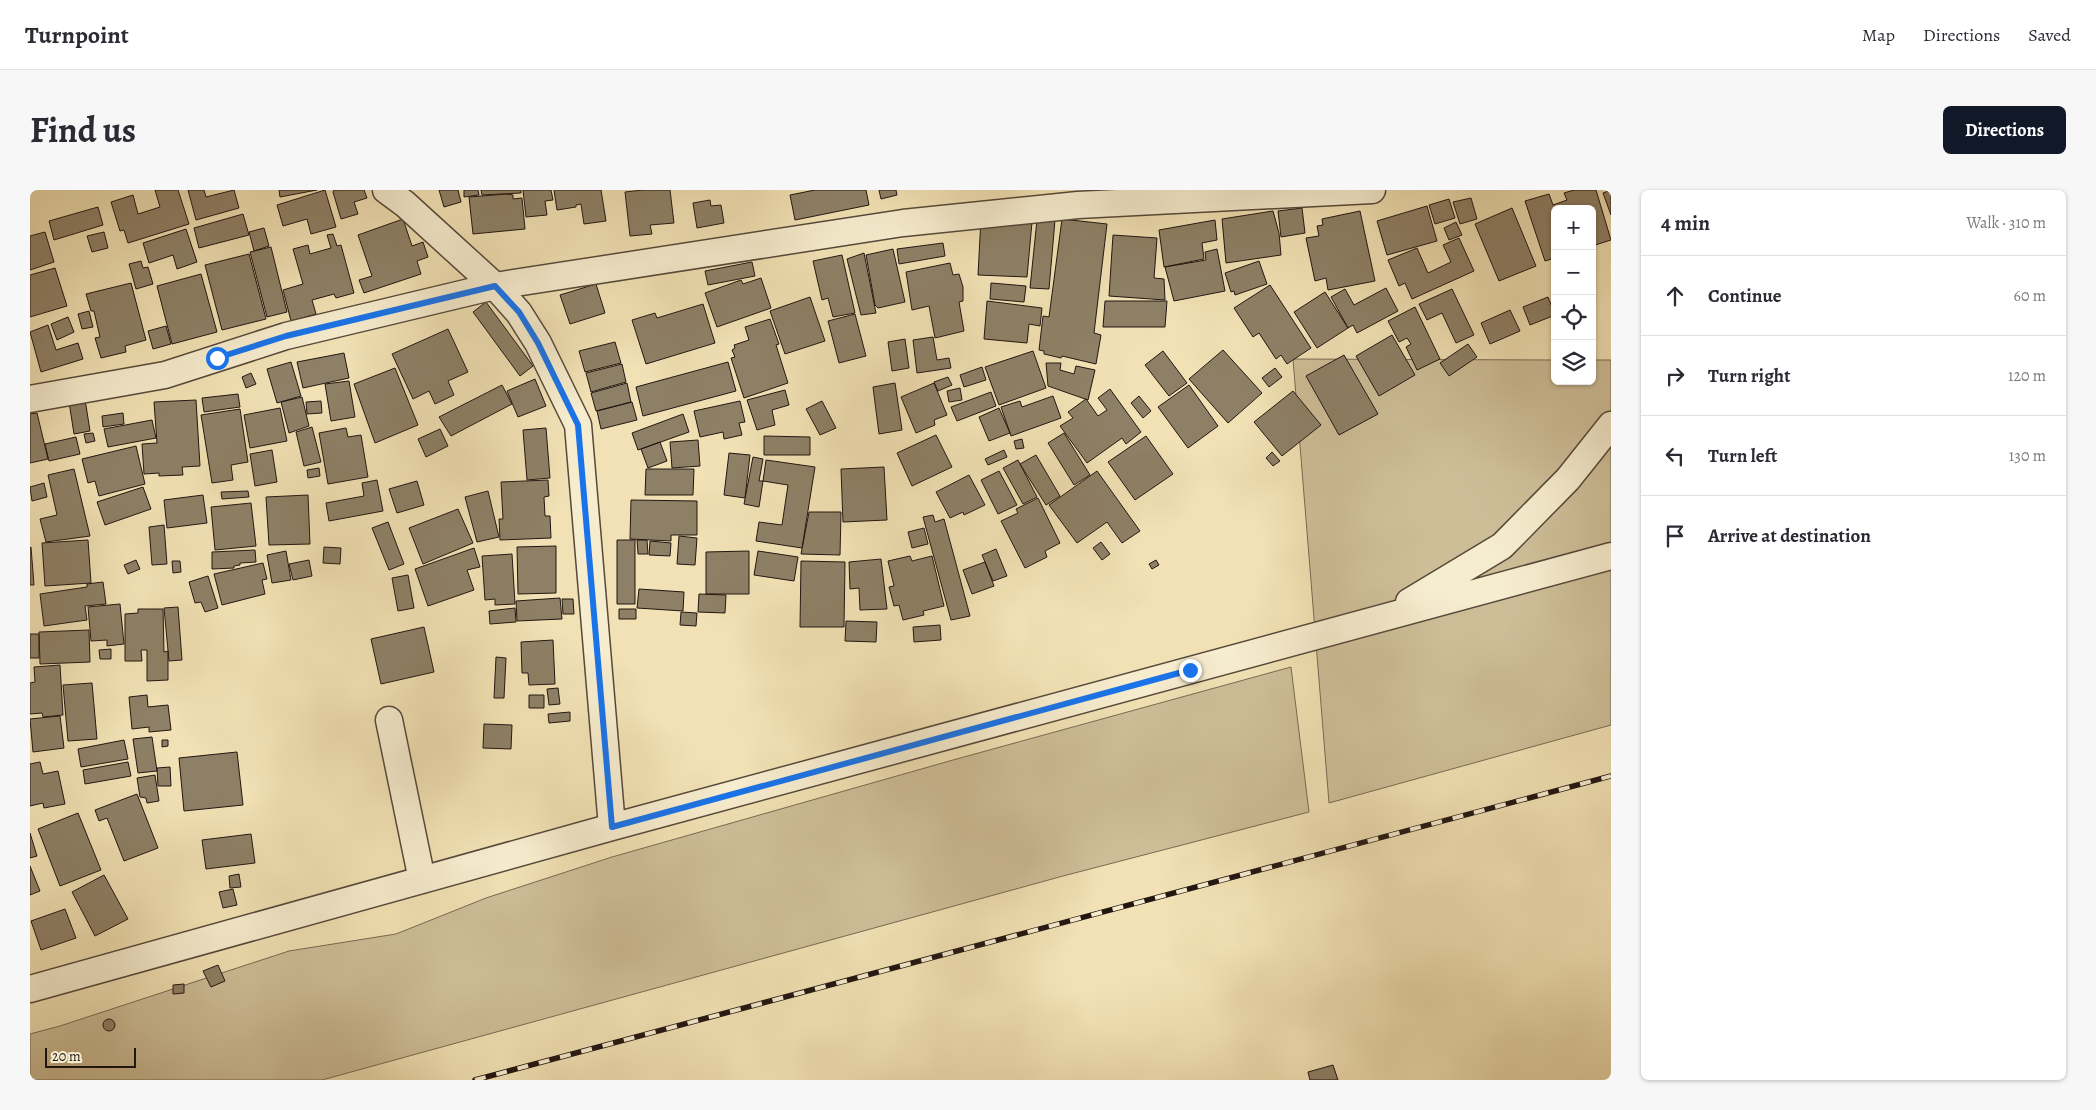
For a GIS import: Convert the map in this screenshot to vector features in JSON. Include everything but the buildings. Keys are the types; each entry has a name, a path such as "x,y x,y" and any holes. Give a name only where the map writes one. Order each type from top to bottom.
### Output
{"street":[{"path":"386,190 405,204 495,286 519,312 538,343 578,425 612,827"},
{"path":"30,399 165,375 286,336 495,286 903,224 1078,205 1372,190"},
{"path":"1383,618 1502,546 1568,479 1611,425"},
{"path":"30,988 612,827 1611,556"},
{"path":"389,720 422,880"}],"shaded area":[{"path":"1293,359 1551,360 1551,385 1596,385 1596,360 1611,360 1611,725 1329,803"},
{"path":"1291,667 1309,812 1063,876 322,1080 30,1080 30,1034 60,1026 289,951 396,934 486,898 612,857 953,760"}],"railway":[{"path":"475,1080 1611,776"}],"route":[{"path":"217,358 286,336 495,286 519,312 538,343 578,425 612,827 1190,670"}]}
